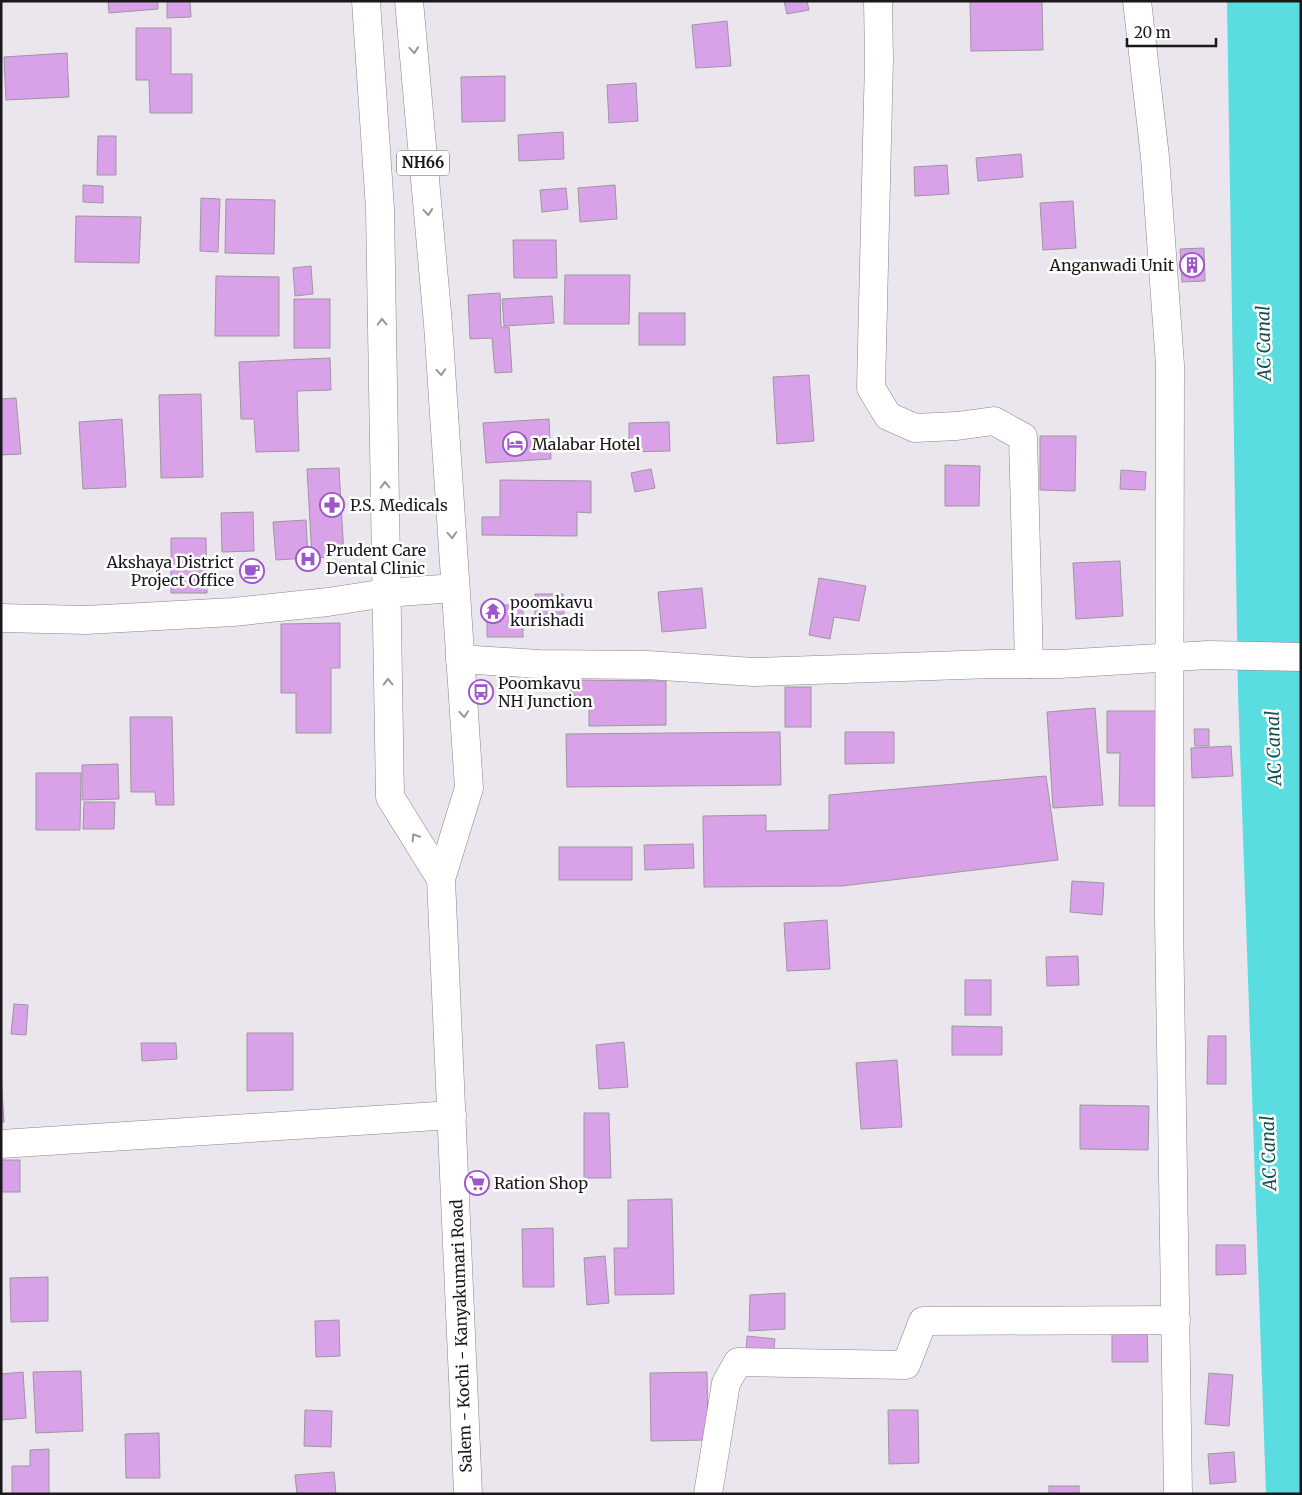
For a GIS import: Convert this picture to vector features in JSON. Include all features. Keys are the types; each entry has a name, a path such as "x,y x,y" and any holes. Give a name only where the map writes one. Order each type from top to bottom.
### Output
{"main road":[{"path":"366,1 380,209 390,797 441,879"},
{"name":"NH66","path":"410,1 438,324 455,588"},
{"path":"878,1 871,388 888,416 915,428 957,426 994,421 1023,437 1029,664"},
{"path":"1136,1 1155,157 1170,365 1169,919 1178,1494"},
{"path":"1,618 86,620 233,612 328,602 386,593 455,588 469,788 441,879"},
{"path":"460,659 538,664 647,665 754,672 1060,664 1170,656 1301,657"},
{"name":"Salem - Kochi - Kanyakumari Road","path":"441,879 468,1494"},
{"path":"1,1144 452,1115"},
{"path":"708,1494 726,1383 738,1362 906,1365 923,1321 1176,1320"}],"water":[{"name":"AC Canal","path":"1227,1 1301,1 1301,1494 1266,1494 1238,693"}],"building":[{"path":"108,1 158,1 158,9 109,13"},
{"path":"167,1 190,1 191,17 167,18"},
{"path":"784,1 807,1 809,10 787,14"},
{"path":"970,1 1042,1 1043,50 971,51"},
{"path":"727,21 731,66 696,68 692,25"},
{"path":"136,28 171,28 171,74 192,74 192,113 150,113 149,80 136,80"},
{"path":"67,53 69,97 6,100 4,57"},
{"path":"505,76 505,121 462,122 461,77"},
{"path":"636,83 638,121 609,123 607,85"},
{"path":"563,132 564,159 519,161 518,135"},
{"path":"98,136 116,136 116,175 97,175"},
{"path":"1021,154 1023,177 978,181 976,158"},
{"path":"947,165 949,194 915,196 914,167"},
{"path":"83,185 103,186 103,203 83,202"},
{"path":"615,185 617,219 580,222 578,188"},
{"path":"566,188 568,209 542,212 540,190"},
{"path":"201,198 220,199 218,252 200,251"},
{"path":"226,199 275,200 274,254 225,253"},
{"path":"1073,201 1076,248 1043,250 1040,203"},
{"path":"76,216 141,217 139,263 75,262"},
{"path":"513,240 556,240 557,278 514,278"},
{"name":"Anganwadi Unit","path":"1204,248 1205,281 1182,282 1180,249"},
{"path":"311,266 313,294 295,296 293,268"},
{"path":"565,275 630,275 629,324 564,324"},
{"path":"216,276 279,277 279,336 215,336"},
{"path":"500,293 501,327 509,327 512,372 495,373 492,338 470,339 468,295"},
{"path":"552,296 554,323 504,326 502,299"},
{"path":"294,299 330,299 330,348 294,348"},
{"path":"639,313 685,313 685,345 639,345"},
{"path":"330,358 331,390 297,391 299,451 256,452 254,419 241,419 239,362"},
{"path":"809,375 814,441 777,444 773,377"},
{"path":"201,394 203,477 161,478 159,395"},
{"path":"16,398 21,454 1,455 1,399"},
{"path":"122,419 126,487 83,489 79,422"},
{"path":"549,419 551,459 486,463 483,423"},
{"path":"669,422 670,451 629,452 629,423"},
{"path":"1040,436 1076,436 1075,491 1040,490"},
{"path":"945,465 980,466 979,506 945,506"},
{"path":"339,468 344,556 312,558 307,469"},
{"path":"651,469 655,488 635,492 631,473"},
{"path":"1121,470 1146,472 1145,490 1120,489"},
{"path":"500,480 591,481 591,513 577,512 577,536 482,535 482,517 500,517"},
{"path":"253,512 254,551 222,552 221,513"},
{"path":"306,520 308,558 276,560 273,522"},
{"path":"171,538 206,538 207,593 171,593"},
{"path":"1120,561 1123,616 1076,619 1073,563"},
{"path":"819,578 866,586 859,621 834,617 830,639 809,635"},
{"path":"702,588 706,628 662,632 658,592"},
{"path":"535,594 563,594 564,614 535,615"},
{"path":"487,605 523,605 523,637 487,637"},
{"path":"340,623 340,668 331,668 331,733 296,733 296,693 281,693 281,624"},
{"path":"571,680 666,681 666,725 589,726 589,696 571,696"},
{"path":"785,687 811,687 811,727 785,727"},
{"path":"1095,708 1103,805 1053,808 1047,712"},
{"path":"1107,711 1158,711 1157,806 1119,806 1120,753 1107,753"},
{"path":"130,717 172,717 174,805 156,805 155,792 131,792"},
{"path":"1194,729 1209,729 1209,746 1195,746"},
{"path":"780,732 781,785 567,787 566,734"},
{"path":"845,732 894,732 894,763 845,764"},
{"path":"1231,746 1233,776 1192,778 1191,748"},
{"path":"118,764 119,799 82,800 82,765"},
{"path":"36,773 81,773 80,830 36,830"},
{"path":"1046,776 1058,860 842,886 704,887 703,816 766,815 766,831 829,830 829,795"},
{"path":"84,802 115,802 114,829 83,829"},
{"path":"693,844 694,868 645,870 644,845"},
{"path":"559,847 632,847 632,880 559,880"},
{"path":"1072,881 1104,883 1102,915 1070,912"},
{"path":"827,920 830,969 787,971 784,923"},
{"path":"1078,956 1079,985 1047,986 1046,957"},
{"path":"965,980 991,980 991,1015 965,1015"},
{"path":"14,1004 28,1005 26,1035 11,1034"},
{"path":"952,1026 1002,1027 1002,1055 952,1055"},
{"path":"247,1033 293,1033 293,1090 247,1091"},
{"path":"1208,1036 1226,1036 1226,1084 1207,1084"},
{"path":"624,1042 628,1087 599,1089 596,1045"},
{"path":"141,1043 176,1043 177,1059 142,1061"},
{"path":"897,1060 902,1127 861,1129 856,1063"},
{"path":"1,1074 4,1122 1,1122"},
{"path":"1080,1105 1149,1106 1148,1150 1080,1149"},
{"path":"584,1113 609,1113 611,1178 584,1178"},
{"path":"1,1160 20,1160 20,1192 1,1192"},
{"path":"672,1199 674,1294 615,1295 614,1248 628,1248 628,1200"},
{"path":"553,1228 554,1287 523,1287 522,1229"},
{"path":"1216,1245 1245,1245 1246,1274 1216,1275"},
{"path":"605,1256 609,1303 587,1305 584,1258"},
{"path":"48,1277 48,1321 11,1322 10,1278"},
{"path":"785,1293 785,1329 749,1331 750,1295"},
{"path":"339,1320 340,1356 316,1357 315,1321"},
{"path":"1112,1327 1147,1327 1148,1362 1112,1362"},
{"path":"747,1336 775,1339 773,1357 746,1355"},
{"path":"81,1371 83,1431 36,1433 33,1372"},
{"path":"23,1372 26,1418 1,1420 1,1374"},
{"path":"707,1372 708,1440 651,1441 650,1373"},
{"path":"1209,1373 1233,1375 1229,1426 1205,1424"},
{"path":"305,1410 332,1411 331,1447 304,1446"},
{"path":"888,1410 918,1410 919,1463 889,1464"},
{"path":"159,1433 160,1478 126,1478 125,1434"},
{"path":"49,1449 49,1494 12,1494 12,1466 30,1466 30,1450"},
{"path":"1234,1452 1236,1482 1210,1484 1208,1454"},
{"path":"334,1472 336,1494 297,1494 295,1475"},
{"path":"1049,1486 1079,1486 1079,1494 1049,1494"}],"place":[{"name":"Anganwadi Unit","path":"1192,265"},
{"name":"Malabar Hotel","path":"515,444"},
{"name":"P.S. Medicals","path":"332,505"},
{"name":"Prudent Care Dental Clinic","path":"308,559"},
{"name":"Akshaya District Project Office","path":"252,571"},
{"name":"poomkavu kurishadi","path":"493,611"},
{"name":"Poomkavu NH Junction","path":"481,692"},
{"name":"Ration Shop","path":"477,1183"}]}
